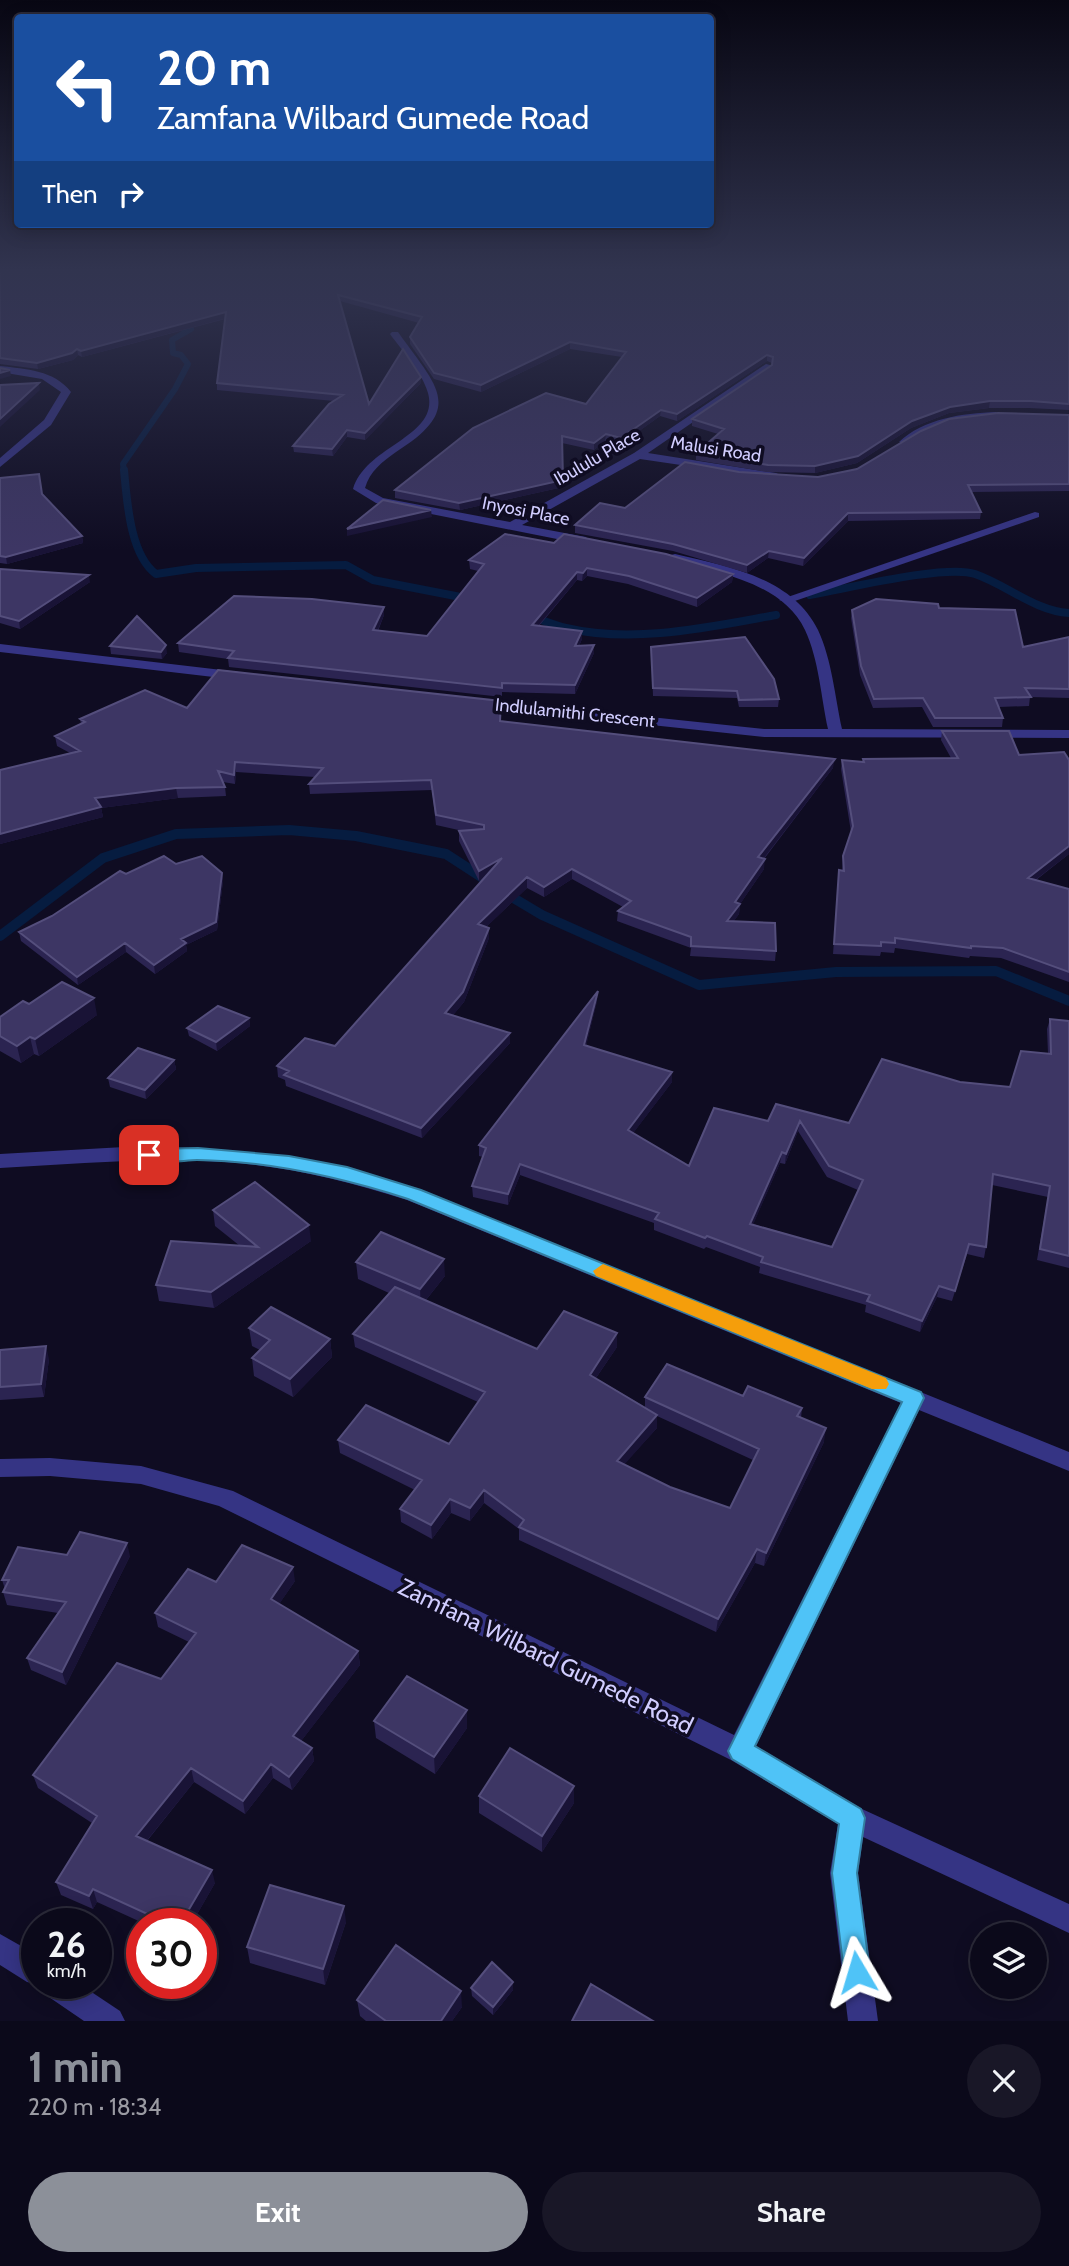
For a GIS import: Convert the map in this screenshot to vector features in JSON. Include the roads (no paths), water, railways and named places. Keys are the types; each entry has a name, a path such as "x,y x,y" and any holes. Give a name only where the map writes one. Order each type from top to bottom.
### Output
{"street":[{"name":"Inyosi Place","path":"412,361 434,396 432,414 424,429 363,474 359,489 380,501 590,542"},
{"name":"Ibululu Place","path":"512,526 638,455 766,367"},
{"path":"0,369 52,379 61,384 66,392 63,404 43,426 0,464"},
{"path":"895,448 924,429 946,420 1013,414"},
{"name":"Malusi Road","path":"638,455 793,478"},
{"path":"785,600 1035,515"},
{"path":"655,554 741,576 785,600 810,628 836,735"},
{"path":"0,648 257,678"},
{"name":"Indlulamithi Crescent","path":"465,701 764,733 1069,734"},
{"path":"0,1161 198,1154 289,1163 347,1173 414,1195 1069,1462"},
{"path":"740,1751 914,1398"},
{"name":"Zamfana Wilbard Gumede Road","path":"0,1468 50,1467 141,1475 226,1498 740,1751 852,1818 1069,1919"},
{"path":"852,1818 844,1873 863,2021"},
{"path":"0,1948 21,1962"},
{"path":"77,1999 110,2021"}],"waterway":[{"path":"124,471 123,464 175,389 188,364 186,361"},
{"path":"124,470 135,541 140,554 156,574 196,568 346,565 373,580 471,599"},
{"path":"810,595 919,575 961,572 987,579 1044,608 1069,613"},
{"path":"530,616 592,633 645,634 776,615"},
{"path":"0,936 103,858 176,834 289,830 356,836 446,854 486,880"},
{"path":"505,893 542,915 699,985 836,972 996,971 1069,1001"}]}
